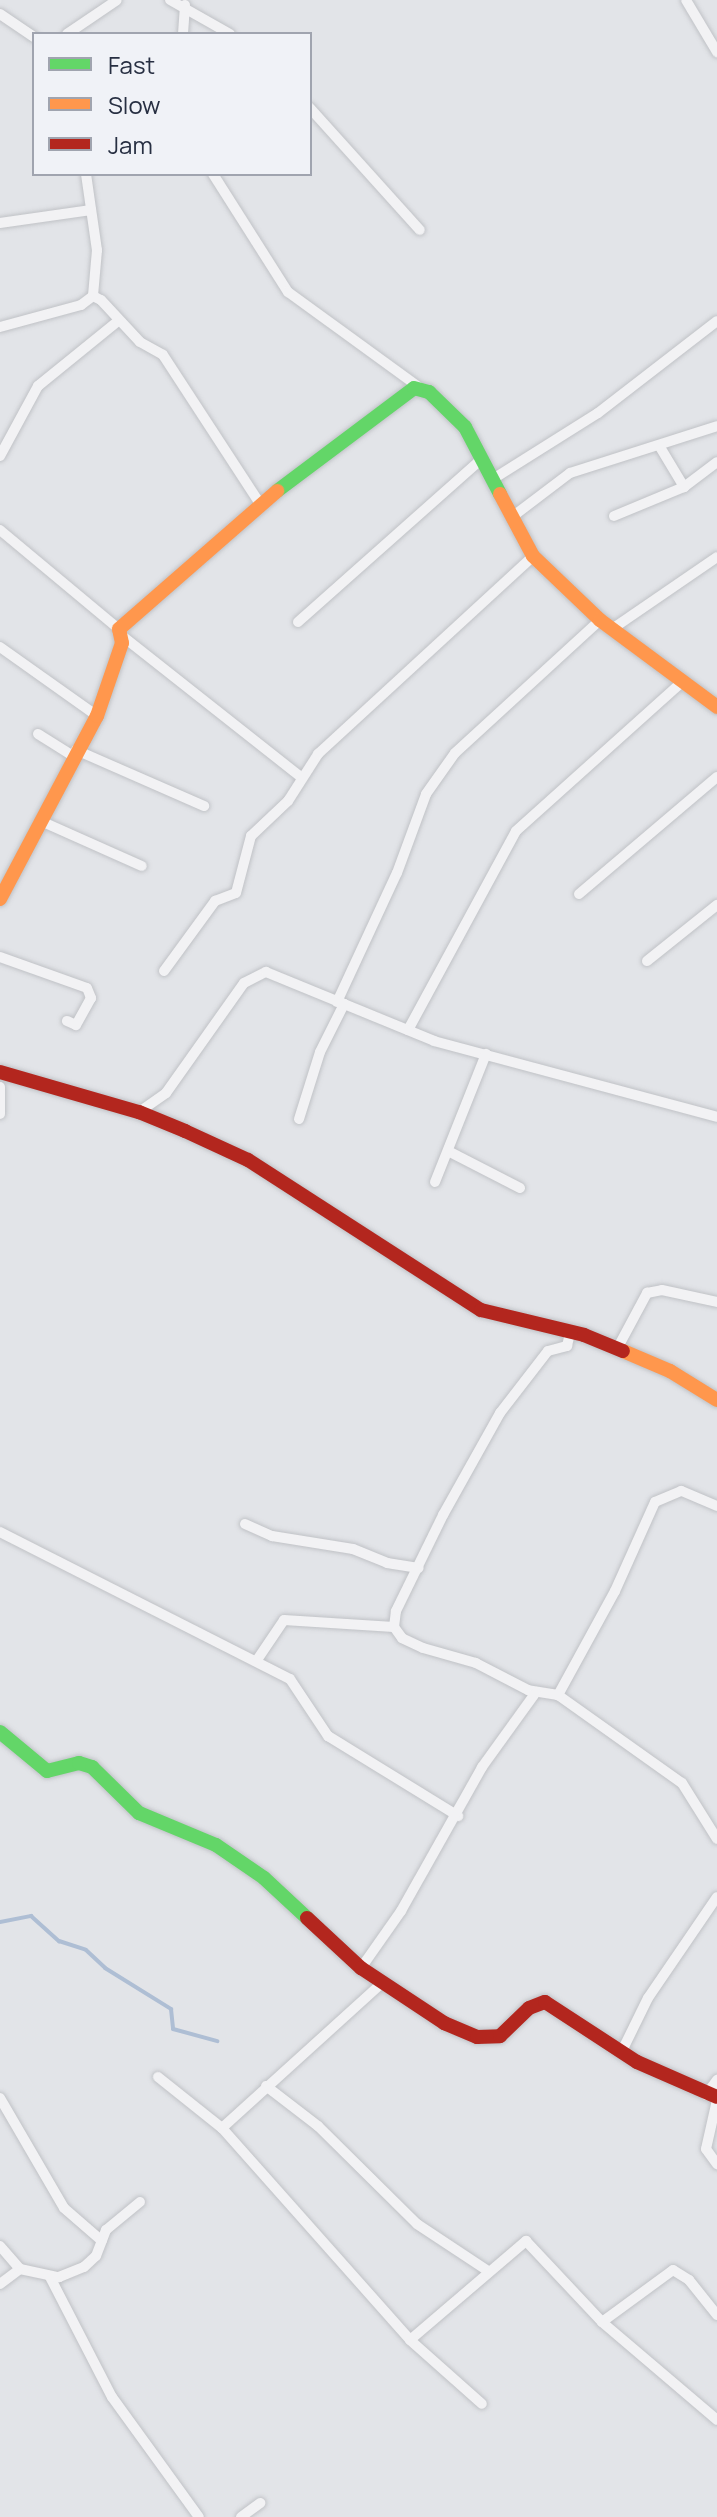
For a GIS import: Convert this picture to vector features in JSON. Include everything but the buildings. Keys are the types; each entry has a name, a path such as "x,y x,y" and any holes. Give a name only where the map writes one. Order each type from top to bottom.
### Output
{"street":[{"path":"70,32 117,0"},
{"path":"170,0 185,5 227,32"},
{"path":"686,0 717,52"},
{"path":"183,32 185,5"},
{"path":"0,14 32,36"},
{"path":"312,110 420,230"},
{"path":"0,327 81,305 93,296 97,250 86,176"},
{"path":"214,176 288,292 422,389 465,427 533,556 606,625 680,684 717,707"},
{"path":"0,223 91,210"},
{"path":"93,296 118,321 163,355 260,504"},
{"path":"0,456 38,386 118,321"},
{"path":"493,479 598,413 717,321"},
{"path":"0,899 97,716 119,655 120,632 152,592 390,401 422,389"},
{"path":"512,517 570,473 660,447 717,426"},
{"path":"660,447 684,487"},
{"path":"298,622 483,458"},
{"path":"614,516 684,487 717,462"},
{"path":"0,530 120,632 301,777"},
{"path":"164,971 215,901 236,893 251,836 288,801 318,754 533,556"},
{"path":"299,1119 320,1052 397,873 426,794 455,753 606,625 717,557"},
{"path":"0,647 97,716"},
{"path":"408,1030 516,831 680,684"},
{"path":"38,734 75,753 204,806"},
{"path":"579,894 717,777"},
{"path":"43,822 142,866"},
{"path":"647,961 717,905"},
{"path":"0,957 87,988 91,998 76,1025 67,1021"},
{"path":"139,1112 157,1104 250,977 275,973 408,1030 612,1093 717,1117"},
{"path":"435,1182 486,1054"},
{"path":"0,1072 139,1112 248,1160 481,1310 570,1333 617,1349 670,1371 717,1400"},
{"path":"0,1087 0,1114"},
{"path":"157,1104 157,1122"},
{"path":"448,1151 520,1188"},
{"path":"617,1349 647,1293 662,1290 717,1302"},
{"path":"570,1333 567,1346 548,1351 500,1413 396,1611 394,1627 402,1638 423,1648 476,1663 536,1692 558,1695 682,1783 717,1839"},
{"path":"558,1695 615,1591 655,1502 681,1491 717,1506"},
{"path":"245,1524 272,1536 353,1549 387,1563 419,1568"},
{"path":"0,1532 290,1679 328,1736 458,1816"},
{"path":"257,1660 284,1620 394,1627"},
{"path":"361,1968 458,1816 478,1775 536,1692"},
{"path":"0,1732 47,1771 79,1763 92,1767 139,1813 216,1845 264,1878 381,1984 477,2037 500,2036 529,2008 545,2002 621,2053 713,2097"},
{"path":"621,2053 648,1998 717,1897"},
{"path":"222,2128 381,1984"},
{"path":"158,2077 222,2128 410,2340 482,2404"},
{"path":"717,2080 706,2149 717,2164"},
{"path":"266,2086 318,2126 417,2224 488,2271"},
{"path":"0,2098 64,2208 102,2241"},
{"path":"0,2246 20,2269 50,2277 84,2267 96,2256 114,2221 140,2202"},
{"path":"410,2340 526,2241 602,2322 717,2420"},
{"path":"0,2284 20,2269"},
{"path":"602,2322 673,2270 689,2280 717,2315"},
{"path":"50,2277 112,2397 199,2517"},
{"path":"241,2517 260,2503"}],"waterway":[{"path":"0,1922 31,1916 59,1941 86,1950 105,1968 171,2009 173,2029 217,2041"}],"traffic: fast":[{"path":"277,491 414,388 429,392 465,427 500,494"},
{"path":"0,1732 47,1771 79,1763 92,1767 139,1813 216,1845 264,1878 307,1918"}],"traffic: slow":[{"path":"0,899 97,716 122,643 119,629 277,491"},
{"path":"500,494 533,556 600,620 717,707"},
{"path":"623,1351 670,1371 717,1400"}],"traffic: jam":[{"path":"0,1072 139,1112 185,1131 248,1160 481,1310 584,1335 623,1351"},
{"path":"307,1918 361,1968 444,2023 477,2037 500,2036 529,2008 545,2002 637,2062 717,2097"}]}
